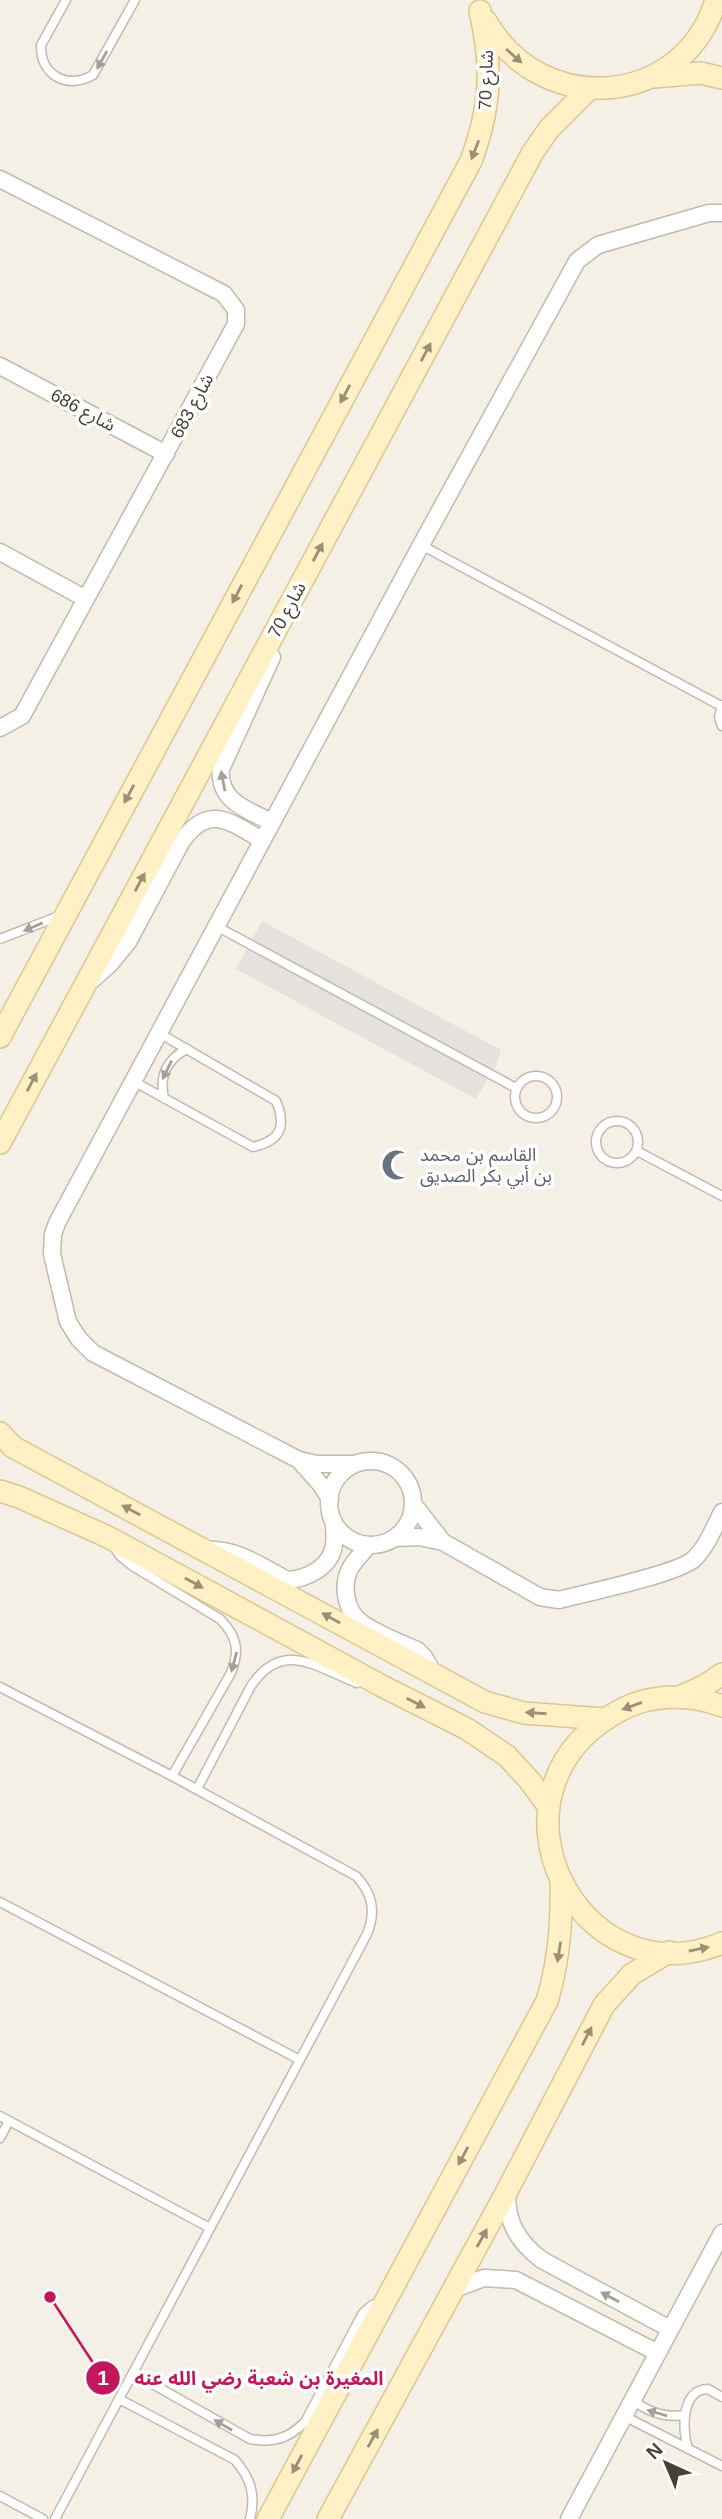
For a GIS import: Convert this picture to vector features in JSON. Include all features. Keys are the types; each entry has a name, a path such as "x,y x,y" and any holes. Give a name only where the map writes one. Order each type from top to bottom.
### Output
{"main road":[{"path":"649,78 669,66 687,50 701,32 716,0"},
{"path":"479,5 506,50 524,66 566,85 589,89 620,86 649,78 701,74 722,78"},
{"name":"شارع 70","path":"0,1037 471,161 488,102 490,71 479,5"},
{"name":"شارع 70","path":"0,1143 533,152 562,115 589,89"},
{"path":"0,1433 13,1447 485,1702 524,1713 604,1719"},
{"path":"0,1491 108,1536 382,1686 467,1729 507,1756 549,1807"},
{"path":"680,1697 722,1674"},
{"path":"268,2519 547,2001 562,1932 561,1884 550,1846 549,1807 562,1766 587,1732 627,1706 653,1699 680,1697 722,1706"},
{"path":"561,1884 588,1919 606,1932 636,1946 669,1952 701,1950 722,1943"},
{"path":"328,2519 507,2191 604,2006 632,1974 669,1952"}],"street":[{"name":"شارع 683","path":"0,728 22,716 236,324 236,310 224,294 1,180"},
{"path":"443,1542 414,1505 408,1481 390,1465 379,1461 317,1464 299,1460 93,1353 79,1339 68,1322 52,1254 53,1234 421,545 578,261 598,245 709,213 722,213"},
{"name":"شارع 686","path":"0,366 166,454"},
{"path":"0,552 86,599"},
{"path":"272,822 232,802 223,790 221,769 283,633 298,590"},
{"path":"82,989 110,964 128,942 192,827 208,819 225,820 262,840"},
{"path":"299,1460 316,1478 330,1499"},
{"path":"206,1550 232,1551 287,1580 317,1572 330,1556 334,1546 330,1499 337,1478 355,1464"},
{"path":"334,1522 348,1538 369,1545 387,1542 404,1529 411,1518 414,1505"},
{"path":"395,1538 419,1537 443,1542 540,1597 559,1600 670,1570 692,1561 704,1548 722,1512"},
{"path":"369,1545 351,1567 347,1578 346,1591 353,1614 361,1623 417,1650 435,1675"},
{"path":"507,2191 511,2224 529,2251 670,2329"},
{"path":"569,2519 722,2233"},
{"path":"454,2289 484,2278 516,2280 658,2353"}],"lane":[{"path":"66,0 41,45 41,53 52,75 68,82 85,80 93,75 135,0"},
{"path":"421,545 721,705 719,717 722,726"},
{"path":"0,939 65,914"},
{"path":"216,926 516,1088"},
{"path":"133,1081 253,1147 268,1143 279,1133 282,1116 276,1101 159,1033"},
{"path":"164,1098 162,1088 165,1069 174,1057 187,1049"},
{"path":"534,1075 545,1077 554,1084 558,1095 555,1106 548,1115 538,1119 526,1117 518,1110 514,1099 516,1088 523,1079 534,1075"},
{"path":"615,1120 626,1122 635,1129 639,1140 637,1151 629,1160 619,1164 608,1162 599,1154 595,1144 597,1133 604,1124 615,1120"},
{"path":"637,1151 722,1196"},
{"path":"108,1536 120,1556 131,1565 220,1619 231,1630 237,1644 237,1659 172,1776"},
{"path":"197,1789 251,1686 271,1664 285,1659 300,1659 355,1682 382,1686"},
{"path":"0,1687 197,1789 356,1877 365,1885 371,1897 372,1922 367,1934 55,2519"},
{"path":"0,1902 300,2060"},
{"path":"0,2116 210,2228"},
{"path":"0,2138 9,2121"},
{"path":"133,2373 250,2439 265,2442 280,2440 294,2433 305,2422 363,2313 372,2305 384,2303"},
{"path":"688,2449 684,2426 689,2404 699,2390 708,2389 722,2398"},
{"path":"119,2399 235,2460 246,2473 253,2489 250,2519"},
{"path":"633,2400 663,2416 685,2415"},
{"path":"624,2417 722,2466"},
{"path":"0,2496 43,2519"}],"shaded area":[{"path":"262,921 501,1050 496,1066 476,1099 236,969"}],"place":[{"name":"القاسم بن محمد بن أبي بكر الصديق","path":"397,1165"},
{"name":"المغيرة بن شعبة رضي الله عنه","path":"50,2297"}]}
